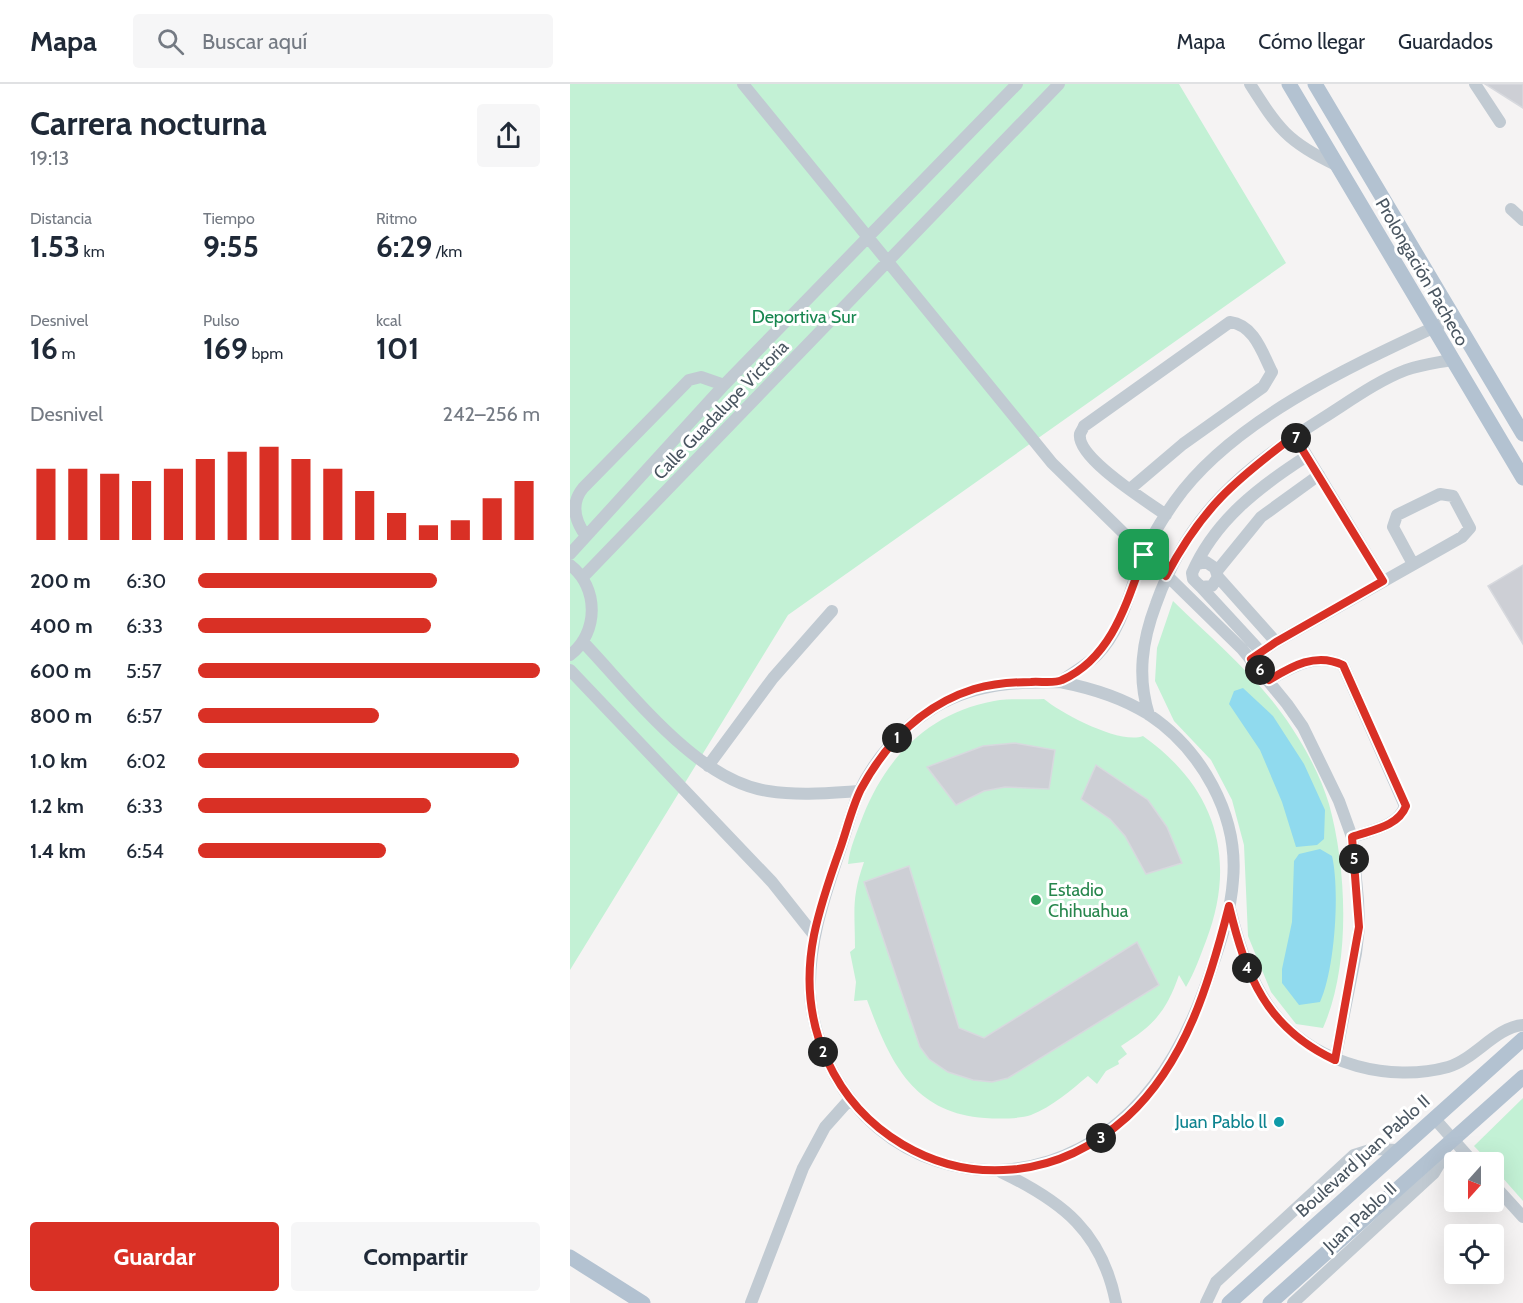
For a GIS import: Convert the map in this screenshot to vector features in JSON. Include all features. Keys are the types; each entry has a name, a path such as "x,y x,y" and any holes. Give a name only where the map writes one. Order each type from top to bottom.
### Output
{"main road":[{"name":"Prolongación Pacheco","path":"1289,84 1523,478"},
{"name":"Prolongación Pacheco","path":"1315,84 1523,434"},
{"name":"Boulevard Juan Pablo II","path":"1229,1303 1523,1039"},
{"path":"1270,1303 1327,1262 1440,1151 1523,1077"},
{"path":"570,1257 643,1303"},
{"path":"1239,1303 1252,1282"}],"lane":[{"path":"743,84 1052,463 1166,576 1256,656"},
{"name":"Calle Guadalupe Victoria","path":"570,554 724,385 1017,84"},
{"name":"Calle Guadalupe Victoria","path":"582,578 1059,84"},
{"path":"1250,84 1285,136 1336,165"},
{"path":"1475,84 1500,122"},
{"path":"1511,209 1523,220"},
{"path":"1060,682 1097,655 1112,634 1144,555 1166,515 1202,468 1227,444 1257,422 1358,365 1454,318"},
{"path":"1130,489 1183,444 1263,387 1270,379 1272,372 1250,331 1240,323 1230,322 1084,426 1080,435 1082,446 1104,470 1130,489 1166,515"},
{"path":"1149,715 1142,692 1141,671 1151,617 1166,576 1185,539 1213,504 1241,475 1294,436 1393,375 1451,360"},
{"path":"586,536 578,525 575,515 576,501 583,488 690,380 701,377 724,385"},
{"path":"1294,436 1383,581"},
{"path":"1307,456 1263,484 1245,500 1212,540 1192,573 1193,579 1238,628 1269,680 1298,720 1320,759 1352,837 1359,927 1335,1060"},
{"path":"1201,587 1212,586 1217,574 1261,517 1318,475"},
{"path":"1256,656 1276,642 1413,564 1467,533 1470,528 1453,496 1440,494 1393,520 1393,527 1413,564"},
{"path":"1245,500 1261,517"},
{"path":"1198,564 1210,563 1276,642"},
{"path":"570,565 582,578 590,593 592,610 590,626 583,642 570,655"},
{"path":"708,766 785,662 832,611"},
{"path":"1238,628 1248,628 1254,621 1254,615"},
{"path":"583,642 690,754 741,784 766,791 799,794 860,791"},
{"path":"1269,680 1293,666 1315,659 1343,665 1406,806 1402,816 1395,822 1352,837"},
{"path":"570,670 772,882 814,935"},
{"path":"1060,682 1107,694 1149,715 1176,738 1193,757 1220,800 1229,829 1233,854 1229,906 1206,986 1188,1031 1151,1091 1128,1116 1099,1138 1070,1154 1036,1165 1001,1172 951,1166 923,1157 877,1128 850,1100 824,1054 814,1024 810,985 814,935 826,891 860,791 884,752 906,728 951,698 1000,683 1060,682"},
{"path":"1229,906 1248,973 1261,996 1293,1035 1312,1050 1335,1060 1369,1070 1421,1072 1449,1066 1468,1058 1513,1026 1523,1025"},
{"path":"751,1303 803,1168 825,1127 850,1100"},
{"path":"1434,1118 1463,1152"},
{"path":"1206,1303 1216,1282 1354,1155 1373,1149 1398,1150"},
{"path":"1001,1172 1044,1194 1081,1224 1105,1263 1116,1303"},
{"path":"1504,1196 1523,1217"},
{"name":"Juan Pablo II","path":"1293,1303 1327,1262"}],"green space":[{"name":"Deportiva Sur","path":"570,84 1179,84 1286,263 788,615 570,970"},
{"path":"1173,601 1231,656 1271,700 1304,747 1329,804 1340,858 1343,917 1338,976 1323,1028 1296,1024 1271,992 1248,936 1244,845 1232,800 1211,760 1174,721 1155,681 1157,648"},
{"name":"Estadio Chihuahua","path":"1044,699 1077,720 1107,732 1133,738 1143,736 1168,756 1188,778 1203,801 1214,827 1219,853 1220,881 1215,910 1206,941 1186,987 1179,975 1169,999 1158,1016 1121,1046 1127,1054 1118,1061 1119,1064 1106,1071 1097,1084 1088,1076 1054,1103 1031,1115 990,1118 960,1114 939,1106 922,1095 895,1063 867,1000 854,1001 856,982 850,952 855,948 855,896 864,862 848,864 849,858 856,834 873,794 884,774 913,740 949,716 971,707 1000,700"},
{"path":"1523,1098 1523,1201 1504,1179 1504,1152 1480,1152 1474,1146"}],"water":[{"path":"1243,688 1273,716 1304,764 1325,810 1324,839 1317,845 1296,847 1282,802 1260,750 1229,704 1234,691"},
{"path":"1320,849 1332,856 1336,889 1335,930 1329,970 1320,1002 1299,1005 1282,983 1282,969 1292,922 1294,861 1299,854"}],"building":[{"path":"1485,84 1523,84 1523,108"},
{"path":"1523,565 1523,644 1488,586"},
{"path":"1015,743 1055,750 1049,789 1005,787 984,791 956,805 927,767 983,746"},
{"path":"1096,765 1148,800 1167,827 1182,863 1146,874 1125,836 1110,819 1081,799"},
{"path":"909,866 959,1028 984,1038 1137,942 1159,985 1008,1078 992,1082 973,1080 948,1072 929,1059 920,1047 864,882"}],"place":[{"name":"Estadio Chihuahua","path":"1036,900"},
{"name":"Juan Pablo ll","path":"1279,1122"}],"route":[{"path":"1294,436 1383,581 1276,642 1251,659 1269,680 1293,666 1315,659 1343,665 1406,806 1402,816 1395,822 1352,837 1359,927 1335,1060 1312,1050 1275,1017 1248,973 1229,906 1206,986 1188,1031 1170,1064 1151,1091 1128,1116 1099,1138 1070,1154 1036,1165 1001,1172 951,1166 923,1157 900,1145 857,1109 824,1054 814,1024 810,995 810,963 814,935 826,891 860,791 884,752 906,728 929,710 974,689 1000,683 1060,682 1097,655 1112,634 1144,555 1166,576 1185,539 1213,504 1241,475 1294,436"}]}
